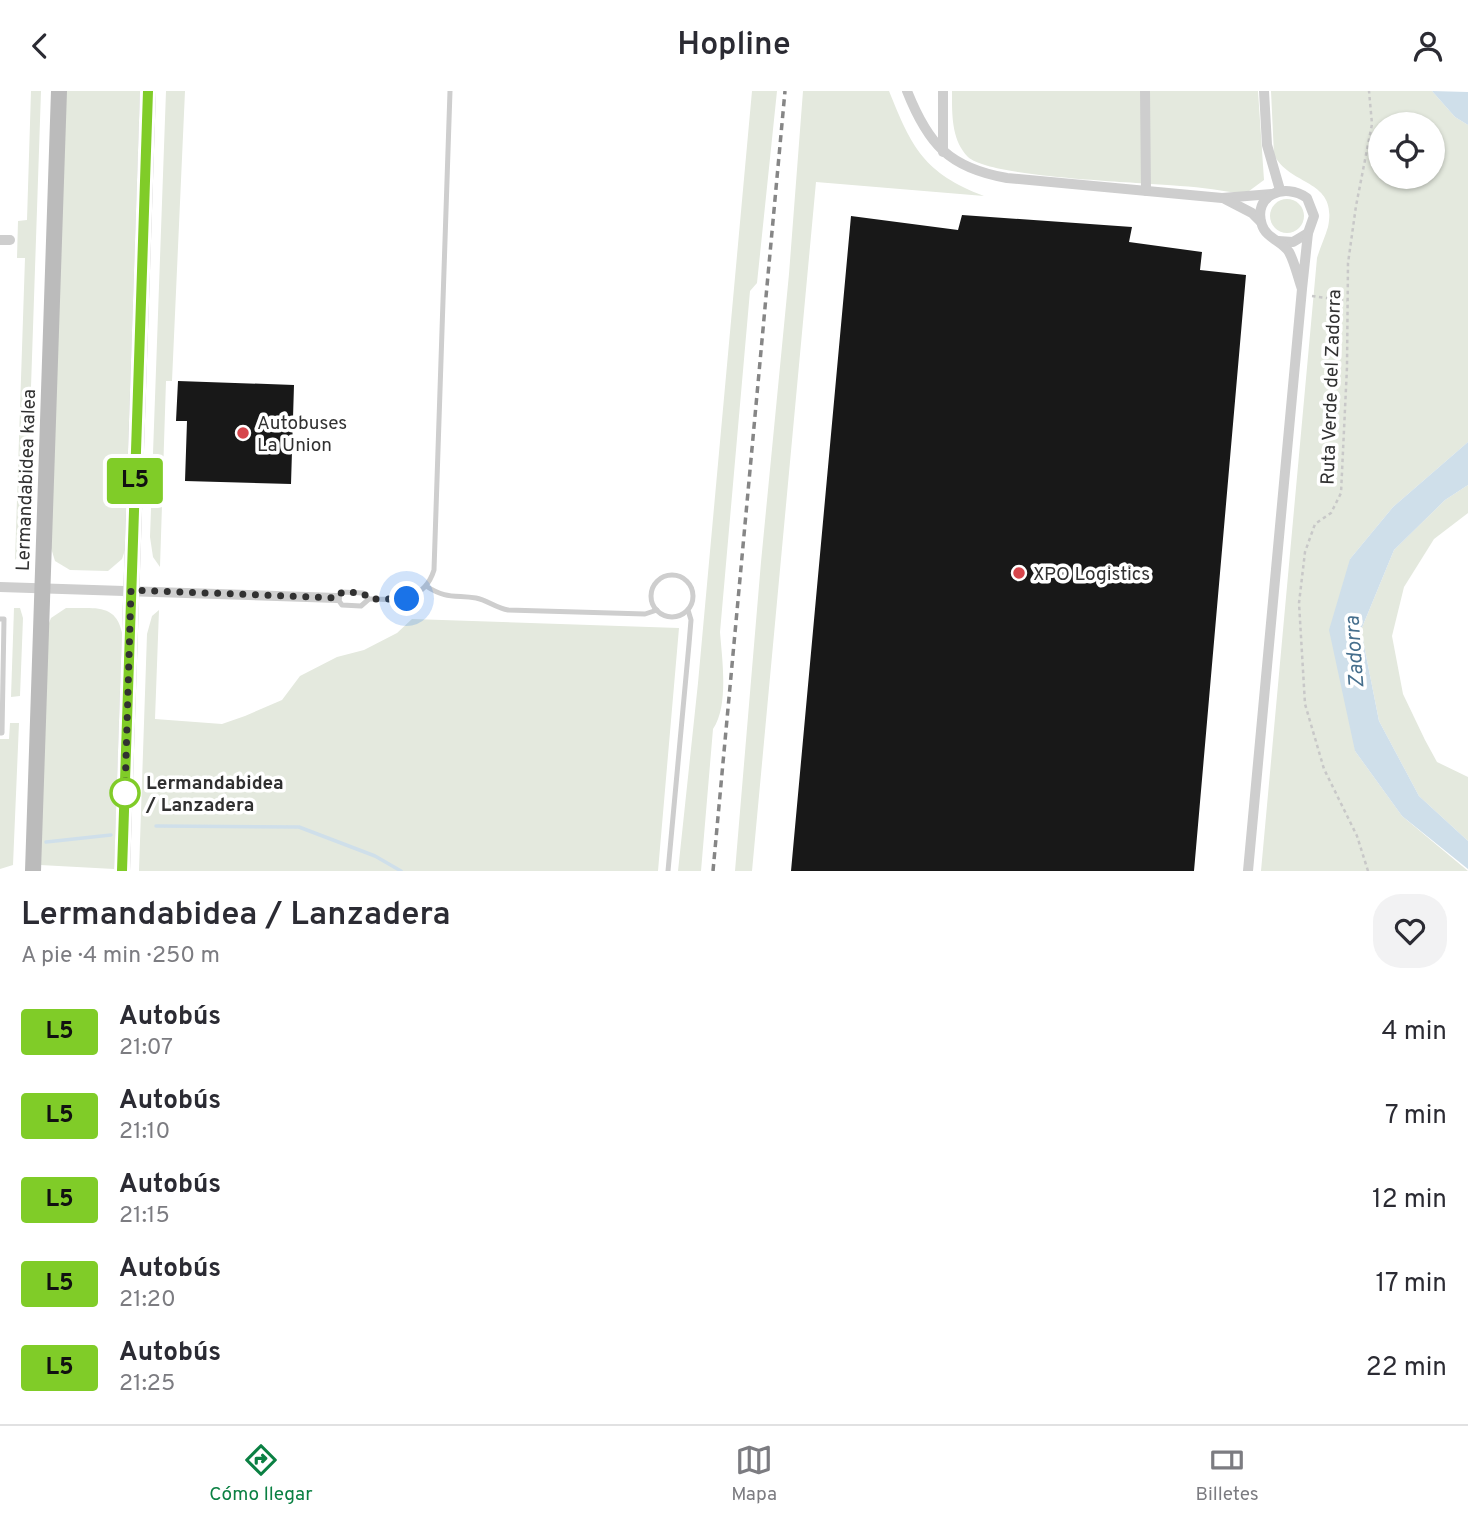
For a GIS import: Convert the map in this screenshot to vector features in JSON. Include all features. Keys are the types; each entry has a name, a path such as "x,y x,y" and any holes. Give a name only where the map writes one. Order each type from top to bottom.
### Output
{"street":[{"name":"Lermandabidea kalea","path":"33,871 59,91"},
{"path":"122,871 148,91"},
{"path":"907,91 926,133 943,152 957,162 985,174 1222,198 1290,189 1307,198 1314,216 1308,233 1306,293 1248,871"},
{"path":"943,91 943,152"},
{"path":"1145,91 1146,191"},
{"path":"1264,91 1267,145 1276,192"},
{"path":"1261,222 1262,207 1276,192"},
{"path":"1222,198 1252,213 1270,237 1289,251 1306,293"},
{"path":"1277,241 1293,242 1308,233"},
{"path":"0,587 337,598"}],"lane":[{"path":"369,599 363,593 355,592 342,592 337,598 342,605 361,606 369,599 407,599 417,595 426,586 432,577 435,560 450,91"},
{"path":"667,575 685,578 693,593 688,610 673,617 657,610 652,603 654,585 667,575"},
{"path":"426,586 447,597 478,598 497,608 508,610 645,614 657,610"},
{"path":"668,871 691,620 688,610"},
{"path":"0,619 4,619 0,733"}],"path":[{"name":"Ruta Verde del Zadorra","path":"1368,871 1357,836 1324,769 1305,704 1299,603 1305,552 1315,524 1331,513 1341,493 1347,367 1348,263 1372,124 1369,91"},
{"path":"1306,293 1347,301"}],"shaded area":[{"path":"31,91 41,91 26,535 22,550 15,560 25,258 17,258 18,221 27,220"},
{"path":"66,91 140,91 125,550 122,559 108,571 70,570 55,561 51,548"},
{"path":"166,91 185,91 172,381 166,381 160,567 153,557 150,537"},
{"path":"752,91 777,91 757,283 750,291 720,632 723,695 713,729 701,871 678,871 698,683"},
{"path":"803,91 889,91 905,128 923,156 947,178 984,196 816,182 752,871 735,871 789,274"},
{"path":"952,91 1258,91 1264,180 1245,194 1196,187 1035,174 982,164 968,157 958,143"},
{"path":"1271,91 1432,91 1455,117 1468,125 1468,442 1393,507 1350,559 1355,751 1402,816 1468,871 1261,871 1317,258 1328,227 1329,211 1320,192 1282,165 1274,155"},
{"path":"1287,199 1299,204 1304,216 1299,228 1287,233 1275,228 1270,216 1275,204"},
{"path":"1468,485 1468,513 1434,539 1404,587 1392,636 1403,694 1425,740 1437,762 1468,777 1468,841 1419,796 1379,721 1361,630 1394,550 1445,500"},
{"path":"14,608 20,608 23,618 20,696 11,697"},
{"path":"66,608 102,609 114,616 122,633 114,869 40,865 47,628 51,618"},
{"path":"159,610 155,719 222,724 282,700 300,676 337,657 364,650 397,633 412,619 679,628 658,871 139,871 147,634 152,616"},
{"path":"10,723 19,723 13,865 0,869 0,739 9,739"}],"water":[{"path":"1432,91 1468,92 1468,125 1455,117"},
{"name":"Zadorra","path":"1468,442 1468,485 1445,500 1394,550 1361,630 1379,721 1419,796 1468,841 1468,869 1402,816 1355,751 1329,630 1350,559 1393,507"}],"building":[{"name":"XPO Logistics","path":"962,215 1132,227 1129,242 1202,252 1200,270 1246,275 1194,871 791,871 851,216 958,230"},
{"name":"Autobuses La Union","path":"178,381 294,385 291,484 185,481 187,421 176,421"}],"waterway":[{"path":"156,826 299,827 375,856 401,871"},
{"path":"46,842 111,835"}],"railway":[{"path":"713,871 785,91"}],"bus line":[{"name":"L5","path":"122,871 148,91"}],"place":[{"name":"Autobuses La Union","path":"243,433"},
{"name":"XPO Logistics","path":"1019,573"},
{"name":"Lermandabidea / Lanzadera","path":"125,793"}],"route":[{"path":"125,793 131,590 337,598 342,592 363,593 369,599 407,599"}]}
